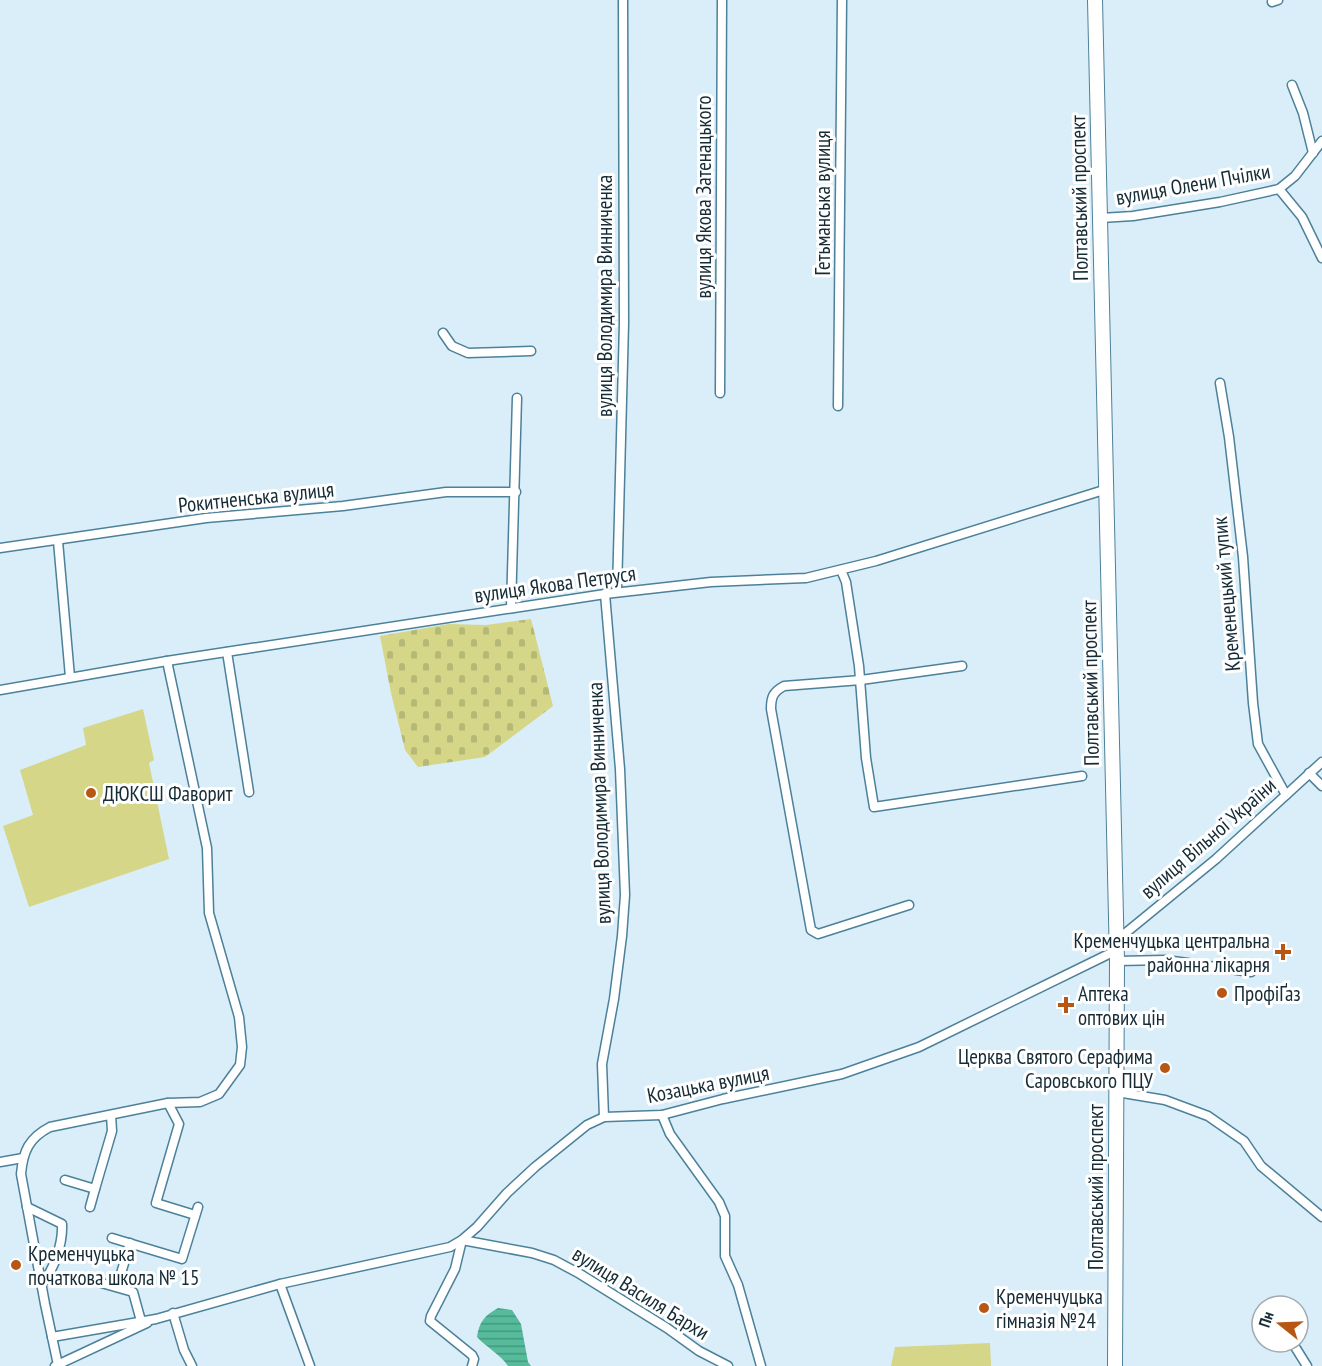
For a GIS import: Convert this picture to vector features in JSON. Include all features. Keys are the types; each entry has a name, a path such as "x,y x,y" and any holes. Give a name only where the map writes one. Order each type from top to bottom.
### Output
{"highway":[{"name":"Полтавський проспект","path":"1095,0 1117,951 1115,1366"}],"street":[{"name":"вулиця Володимира Винниченка","path":"618,592 624,323 623,0"},
{"name":"вулиця Якова Затенацького","path":"720,393 722,0"},
{"name":"Гетьманська вулиця","path":"838,406 842,0"},
{"path":"1292,85 1303,113 1313,153"},
{"name":"вулиця Олени Пчілки","path":"1101,218 1133,216 1220,202 1279,189 1295,176 1322,141"},
{"path":"1279,189 1302,217 1322,258"},
{"path":"443,333 452,346 468,353 531,351"},
{"name":"Кременецький тупик","path":"1220,383 1229,437 1243,557 1252,703 1258,744 1286,795"},
{"path":"511,608 517,398"},
{"name":"вулиця Якова Петруся","path":"0,690 167,661 618,592 711,582 806,578 876,561 1107,489"},
{"name":"Рокитненська вулиця","path":"0,548 206,519 343,506 446,492 516,492"},
{"path":"58,541 70,677"},
{"path":"842,570 846,582 861,680 866,758 874,807 1082,776"},
{"name":"вулиця Володимира Винниченка","path":"604,1117 602,1064 622,936 625,894 620,769 605,594"},
{"path":"227,652 249,792"},
{"path":"57,1365 21,1174 23,1158 38,1133 50,1127 168,1103 200,1102 219,1094 240,1065 242,1047 236,1007 209,913 207,848 167,661"},
{"path":"909,904 818,934 812,930 771,699 775,691 784,686 861,680 962,666"},
{"name":"вулиця Вільної України","path":"1117,951 1322,762"},
{"path":"1309,774 1322,786"},
{"path":"1117,951 1251,972"},
{"name":"Козацька вулиця","path":"57,1365 173,1313 280,1284 450,1247 462,1240 535,1167 587,1125 604,1117 662,1115 723,1099 842,1074 910,1051 954,1032 1117,951"},
{"path":"1116,1092 1165,1100 1208,1116 1244,1142 1261,1166 1322,1217"},
{"path":"112,1238 182,1258 196,1211 156,1203 179,1124 168,1103"},
{"path":"90,1207 112,1131 111,1115"},
{"path":"662,1115 670,1134 719,1202 725,1216 725,1256 738,1285 761,1366"},
{"path":"0,1162 23,1158"},
{"path":"65,1180 95,1189"},
{"path":"27,1207 62,1224 56,1257 48,1276 41,1285"},
{"path":"462,1240 455,1269 430,1316 430,1322 472,1355 474,1359 472,1366"},
{"name":"вулиця Василя Бархи","path":"462,1240 532,1252 554,1260 667,1328 699,1351 728,1366"},
{"path":"117,1287 130,1243"},
{"path":"91,1280 133,1292 141,1321"},
{"path":"280,1284 310,1366"},
{"path":"173,1313 184,1350 192,1366"},
{"name":"Козацька вулиця","path":"52,1337 156,1319"}],"green space":[{"path":"531,619 553,706 485,757 418,767 405,750 380,636 449,624 486,625"},
{"name":"ДЮКСШ Фаворит","path":"143,709 154,760 149,763 169,859 29,907 3,826 33,815 20,770 86,745 83,728"},
{"path":"990,1343 991,1366 891,1366 895,1347"}],"shaded area":[{"path":"498,1308 512,1310 521,1324 528,1362 531,1366 508,1366 477,1337 483,1320"}],"place":[{"name":"ДЮКСШ Фаворит","path":"91,793"},
{"name":"Кременчуцька центральна районна лікарня","path":"1283,952"},
{"name":"ПрофіҐаз","path":"1222,993"},
{"name":"Аптека оптових цін","path":"1066,1005"},
{"name":"Церква Святого Серафима Саровського ПЦУ","path":"1165,1068"},
{"name":"Кременчуцька початкова школа № 15","path":"16,1265"},
{"name":"Кременчуцька гімназія №24","path":"984,1308"}]}
